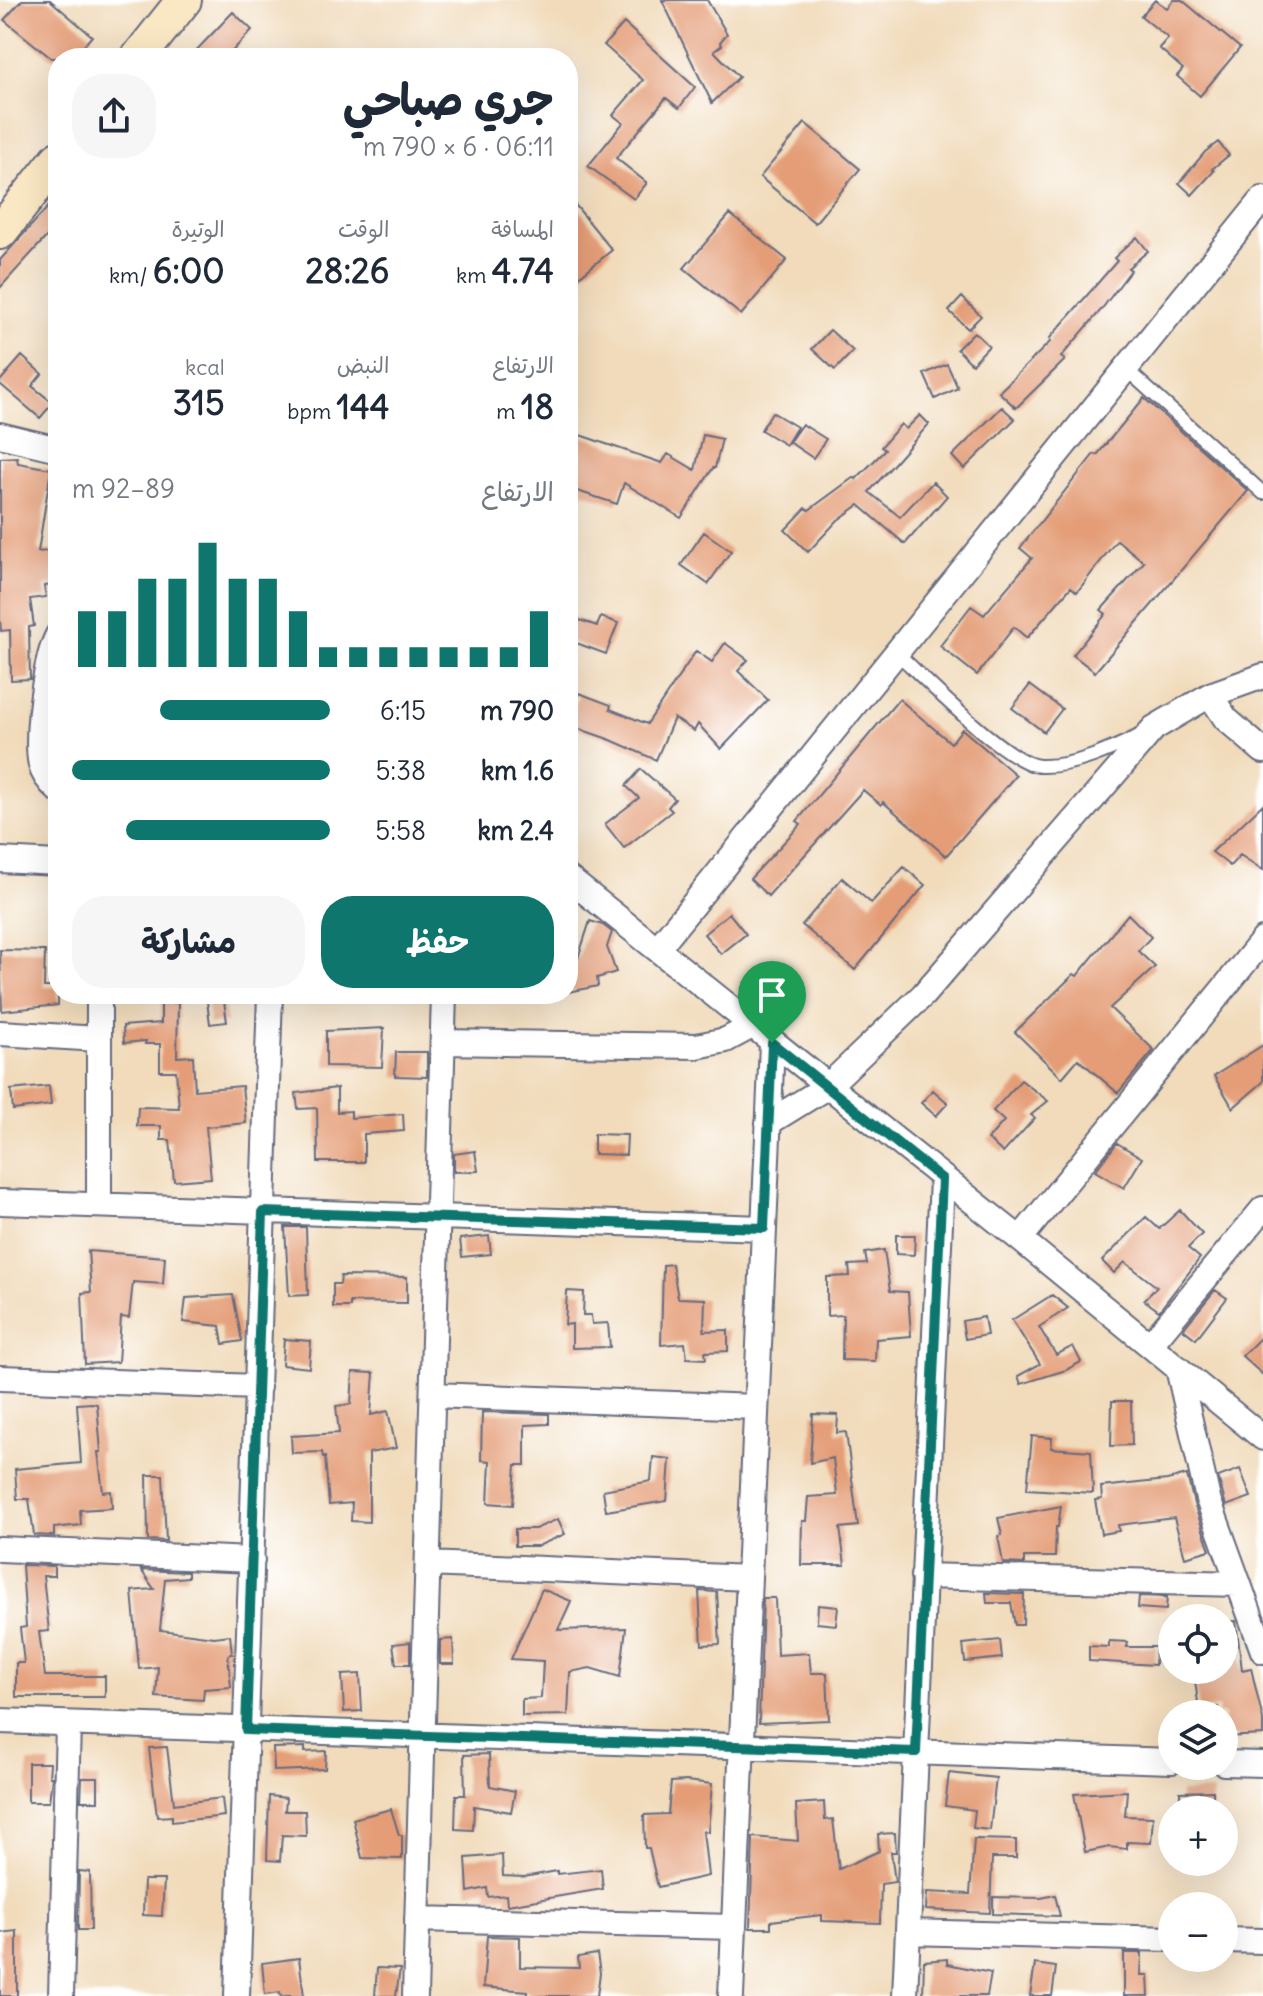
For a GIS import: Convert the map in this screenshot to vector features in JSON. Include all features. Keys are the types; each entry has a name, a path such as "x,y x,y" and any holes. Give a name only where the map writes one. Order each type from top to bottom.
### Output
{"main road":[{"path":"146,48 184,0"},
{"path":"0,232 48,172"}],"street":[{"path":"657,949 1263,199"},
{"path":"0,435 48,447"},
{"path":"48,663 40,750 44,774 48,779"},
{"path":"768,1123 828,1086 923,995 1154,728 1210,695 1263,676"},
{"path":"1210,695 1217,708 1251,732 1263,751"},
{"path":"0,860 48,862"},
{"path":"578,886 1020,1239 1263,1438"},
{"path":"1020,1239 1263,940"},
{"path":"99,1004 99,1205"},
{"path":"237,1996 270,1004"},
{"path":"415,1996 444,1004"},
{"path":"443,1042 697,1046 726,1040 752,1026"},
{"path":"0,1033 99,1039"},
{"path":"731,1996 772,1043"},
{"path":"905,1996 942,1179"},
{"path":"0,1202 764,1228"},
{"path":"1150,1345 1263,1209"},
{"path":"1178,1368 1208,1499 1263,1651"},
{"path":"0,1378 258,1387"},
{"path":"433,1395 756,1407"},
{"path":"0,1549 252,1560"},
{"path":"428,1564 749,1578"},
{"path":"923,1576 1239,1584"},
{"path":"0,1721 1158,1761"},
{"path":"61,1996 68,1724"},
{"path":"1238,1763 1263,1764"},
{"path":"417,1919 734,1927"},
{"path":"908,1932 1158,1939"},
{"path":"1238,1940 1263,1941"}],"lane":[{"path":"1126,369 1263,493"},
{"path":"897,653 998,745 1029,764 1041,766 1088,757 1154,728"}],"building":[{"path":"22,0 50,0 92,36 82,48 48,48 48,56 4,20"},
{"path":"662,0 707,0 727,34 720,42 722,45 714,51 739,77 712,103"},
{"path":"1155,0 1167,8 1174,0 1182,0 1240,48 1200,96 1177,76 1183,69 1159,48 1168,38 1141,16"},
{"path":"233,12 252,30 235,48 199,48"},
{"path":"624,23 695,87 679,108 666,98 616,158 647,183 634,199 588,166 623,123 613,115 643,80 604,45"},
{"path":"805,123 860,169 815,223 760,177"},
{"path":"1218,142 1229,155 1212,169 1214,171 1192,195 1179,183 1205,152"},
{"path":"48,207 48,235 0,288 0,260"},
{"path":"578,208 612,250 578,276"},
{"path":"730,214 787,260 741,315 684,268"},
{"path":"1137,237 1148,251 1128,268 1131,270 1101,310 1061,357 1065,360 1016,408 999,392 1051,341 1049,339 1117,261 1114,258"},
{"path":"962,297 981,316 968,329 949,311"},
{"path":"830,330 853,351 835,370 812,349"},
{"path":"974,332 989,346 972,364 957,349"},
{"path":"22,356 42,374 32,386 48,399 48,409 40,418 0,381"},
{"path":"947,364 958,388 935,399 924,374"},
{"path":"1144,398 1248,491 1095,672 1073,655 1106,614 1101,610 1144,562 1117,540 1077,592 1071,587 1027,638 1014,627 977,675 940,646 971,606 984,615 1032,558 1020,548 1094,454 1097,455"},
{"path":"1002,407 1015,419 964,469 952,456"},
{"path":"772,412 797,427 786,445 761,430"},
{"path":"920,415 929,424 869,492 900,517 933,482 947,496 905,544 859,505 838,520 808,552 785,530 806,508 809,510 854,477 856,479 885,450 881,447 901,424 906,429"},
{"path":"802,424 826,439 813,458 789,442"},
{"path":"578,434 662,463 668,454 695,470 703,435 722,439 715,468 681,518 624,483 617,504 578,491"},
{"path":"17,457 18,463 48,468 38,552 48,551 48,585 44,586 46,597 30,599 34,626 29,627 30,679 11,680 10,630 1,631 0,458"},
{"path":"704,532 731,551 708,584 681,565"},
{"path":"601,617 618,623 606,654 578,644 578,619 597,626"},
{"path":"725,643 748,660 738,671 768,700 721,749 698,724 694,731 674,718 656,760 578,728 579,693 647,724 696,651 712,662"},
{"path":"1030,685 1062,709 1044,732 1012,708"},
{"path":"899,699 951,743 962,729 1016,775 946,856 883,802 881,805 863,790 768,896 750,879 801,824 797,821"},
{"path":"641,769 675,799 668,807 672,811 624,848 605,824 639,798 626,786"},
{"path":"1263,804 1263,870 1240,855 1230,866 1212,852"},
{"path":"904,867 925,885 855,970 802,925 842,878 871,903"},
{"path":"729,913 746,934 721,954 704,934"},
{"path":"1128,914 1151,937 1138,951 1155,967 1110,1008 1154,1050 1118,1093 1078,1059 1062,1078 1015,1032 1074,974 1077,976"},
{"path":"590,921 612,932 607,947 616,972 597,978 598,986 578,990 578,958"},
{"path":"0,950 45,951 44,987 48,987 48,1004 58,1005 2,1011"},
{"path":"161,1004 178,1004 177,1057 193,1056 195,1090 242,1086 246,1123 206,1127 211,1178 174,1181 170,1140 161,1140 161,1126 137,1126 138,1107 179,1108 176,1071 160,1071 160,1044 145,1044 146,1041 124,1043 123,1026 161,1023"},
{"path":"207,1004 224,1004 227,1022 210,1024"},
{"path":"384,1028 382,1067 326,1066 326,1031"},
{"path":"1263,1045 1263,1082 1233,1108 1214,1076"},
{"path":"396,1052 427,1052 427,1077 395,1076"},
{"path":"1021,1080 1048,1101 1031,1115 1035,1118 1003,1153 988,1139 1004,1121 993,1111"},
{"path":"49,1086 51,1105 13,1110 11,1090"},
{"path":"337,1088 337,1112 351,1111 351,1118 403,1114 404,1131 364,1134 364,1162 318,1162 317,1108 298,1109 296,1093"},
{"path":"933,1090 948,1103 936,1116 921,1103"},
{"path":"594,1134 627,1135 626,1155 594,1154"},
{"path":"1117,1143 1142,1158 1124,1188 1095,1171"},
{"path":"475,1151 478,1171 454,1172 454,1154"},
{"path":"1180,1210 1202,1234 1188,1248 1200,1258 1159,1311 1144,1300 1157,1287 1125,1262 1114,1273 1102,1261 1146,1217 1159,1229"},
{"path":"285,1227 306,1227 308,1295 289,1296"},
{"path":"896,1235 915,1235 914,1255 896,1254"},
{"path":"489,1236 491,1254 462,1257 460,1239"},
{"path":"884,1250 890,1291 908,1292 911,1336 876,1339 875,1361 842,1360 843,1315 827,1316 827,1277 850,1276 849,1265 867,1264 865,1253"},
{"path":"88,1251 165,1257 163,1284 133,1282 129,1318 121,1317 118,1362 85,1364 82,1293 91,1292"},
{"path":"672,1264 678,1298 705,1299 704,1331 728,1330 728,1351 705,1352 706,1359 687,1358 685,1343 661,1345 663,1265"},
{"path":"341,1276 407,1277 407,1303 350,1302 350,1307 333,1307 333,1284 340,1284"},
{"path":"1215,1290 1227,1298 1196,1339 1183,1329"},
{"path":"567,1291 584,1292 583,1315 591,1315 592,1324 608,1323 610,1347 572,1348 572,1324 565,1325"},
{"path":"233,1295 242,1341 223,1344 220,1326 183,1322 186,1298"},
{"path":"1052,1295 1068,1308 1039,1327 1056,1355 1073,1346 1081,1362 1021,1384 1018,1376 1040,1364 1012,1320"},
{"path":"984,1317 987,1335 965,1339 962,1321"},
{"path":"1263,1335 1263,1375 1242,1356"},
{"path":"284,1339 311,1341 309,1368 282,1365"},
{"path":"353,1372 374,1373 371,1415 388,1411 396,1448 369,1453 369,1522 351,1521 352,1503 329,1505 322,1452 292,1453 291,1436 339,1433 336,1406 351,1404"},
{"path":"1112,1401 1131,1401 1132,1445 1111,1446"},
{"path":"77,1404 97,1404 103,1492 111,1491 112,1508 80,1510 81,1525 54,1528 54,1536 34,1535 29,1499 17,1499 15,1469 81,1463"},
{"path":"482,1412 549,1414 549,1424 525,1425 525,1465 516,1465 513,1505 488,1503 490,1461 481,1460"},
{"path":"813,1414 838,1415 837,1433 846,1432 858,1526 840,1528 845,1565 801,1565 802,1521 806,1521 808,1497 837,1495 833,1458 810,1463"},
{"path":"1032,1436 1052,1438 1051,1448 1091,1451 1093,1493 1027,1489"},
{"path":"653,1457 670,1459 667,1501 606,1511 603,1490 651,1481"},
{"path":"1240,1469 1251,1497 1226,1506 1218,1477"},
{"path":"147,1475 163,1475 166,1541 148,1540"},
{"path":"1187,1475 1210,1550 1185,1557 1174,1518 1118,1525 1119,1531 1101,1534 1095,1500 1102,1499 1101,1487"},
{"path":"1061,1506 1056,1527 1055,1557 1024,1557 1024,1564 1003,1563 998,1518"},
{"path":"558,1519 565,1534 538,1546 515,1546 515,1529 535,1529"},
{"path":"22,1565 54,1566 54,1576 43,1576 49,1631 39,1632 45,1676 105,1676 105,1697 16,1697 16,1663 24,1663 20,1628 26,1627"},
{"path":"141,1570 188,1572 188,1577 165,1579 160,1630 214,1637 230,1635 231,1687 204,1689 203,1700 156,1697 158,1667 139,1669 132,1591 154,1589"},
{"path":"542,1589 571,1601 558,1630 626,1628 620,1677 590,1668 570,1672 568,1715 522,1716 522,1699 541,1698 543,1661 511,1659"},
{"path":"699,1591 717,1592 720,1644 702,1645"},
{"path":"986,1593 1024,1594 1023,1625 1015,1625 1011,1603 987,1603"},
{"path":"1139,1596 1167,1597 1166,1604 1158,1604 1158,1609 1138,1608"},
{"path":"763,1598 775,1598 777,1655 809,1653 811,1673 827,1673 829,1720 759,1723"},
{"path":"818,1605 838,1607 836,1625 817,1623"},
{"path":"1238,1637 1242,1670 1251,1668 1263,1720 1263,1735 1238,1736 1238,1700 1198,1700 1195,1684 1238,1684"},
{"path":"453,1639 454,1664 440,1664 440,1640"},
{"path":"1000,1640 1002,1658 965,1662 963,1644"},
{"path":"1109,1641 1128,1642 1127,1647 1156,1647 1155,1665 1089,1661 1089,1646 1109,1647"},
{"path":"410,1642 410,1664 396,1664 393,1644"},
{"path":"360,1674 362,1711 344,1712 342,1675"},
{"path":"167,1747 174,1804 222,1798 224,1816 172,1822 172,1816 157,1817 149,1748"},
{"path":"305,1747 305,1752 326,1751 325,1769 274,1771 273,1748"},
{"path":"489,1754 490,1786 515,1791 511,1812 474,1806 473,1830 455,1829 456,1795 465,1795 464,1755"},
{"path":"28,1763 50,1763 49,1802 28,1802"},
{"path":"949,1773 996,1778 990,1830 973,1828 975,1810 945,1806"},
{"path":"82,1778 98,1778 98,1801 81,1801"},
{"path":"671,1782 712,1784 708,1832 703,1831 708,1876 658,1887 649,1848 645,1848 644,1815 668,1814"},
{"path":"1127,1791 1125,1816 1153,1817 1151,1843 1127,1842 1127,1849 1110,1847 1085,1852 1074,1794"},
{"path":"1213,1791 1213,1796 1180,1796 1180,1792"},
{"path":"269,1796 286,1798 285,1811 305,1811 306,1836 282,1835 280,1861 267,1860"},
{"path":"824,1802 825,1820 833,1819 839,1869 879,1851 878,1834 895,1833 896,1852 891,1852 895,1882 881,1884 880,1923 822,1921 822,1915 771,1921 771,1928 750,1928 753,1837 798,1841 796,1804"},
{"path":"391,1809 399,1835 402,1835 402,1859 362,1858 353,1819"},
{"path":"974,1839 1016,1840 1016,1858 992,1858 990,1913 926,1910 927,1892 970,1894"},
{"path":"502,1855 503,1876 524,1877 557,1871 558,1874 601,1869 603,1889 507,1905 506,1895 488,1897 487,1888 468,1892 466,1858"},
{"path":"79,1871 90,1872 91,1930 78,1930"},
{"path":"144,1880 164,1880 162,1916 143,1915"},
{"path":"1055,1895 1060,1916 993,1914 993,1897 1041,1898"},
{"path":"17,1931 17,1996 0,1996 0,1933"},
{"path":"487,1936 520,1937 520,1967 579,1968 578,1957 597,1954 600,1973 597,1996 528,1996 528,1991 483,1987"},
{"path":"1124,1953 1142,1953 1141,1975 1148,1975 1149,1996 1124,1996"},
{"path":"299,1958 304,1996 281,1996 280,1992 265,1994 262,1963"},
{"path":"947,1959 947,1964 991,1973 987,1996 923,1996 924,1961"},
{"path":"1035,1964 1056,1967 1052,1996 1030,1996"},
{"path":"377,1968 400,1969 396,1996 375,1996"}],"route":[{"path":"772,1043 942,1179 916,1752 246,1730 263,1212 764,1228 772,1043"}]}
